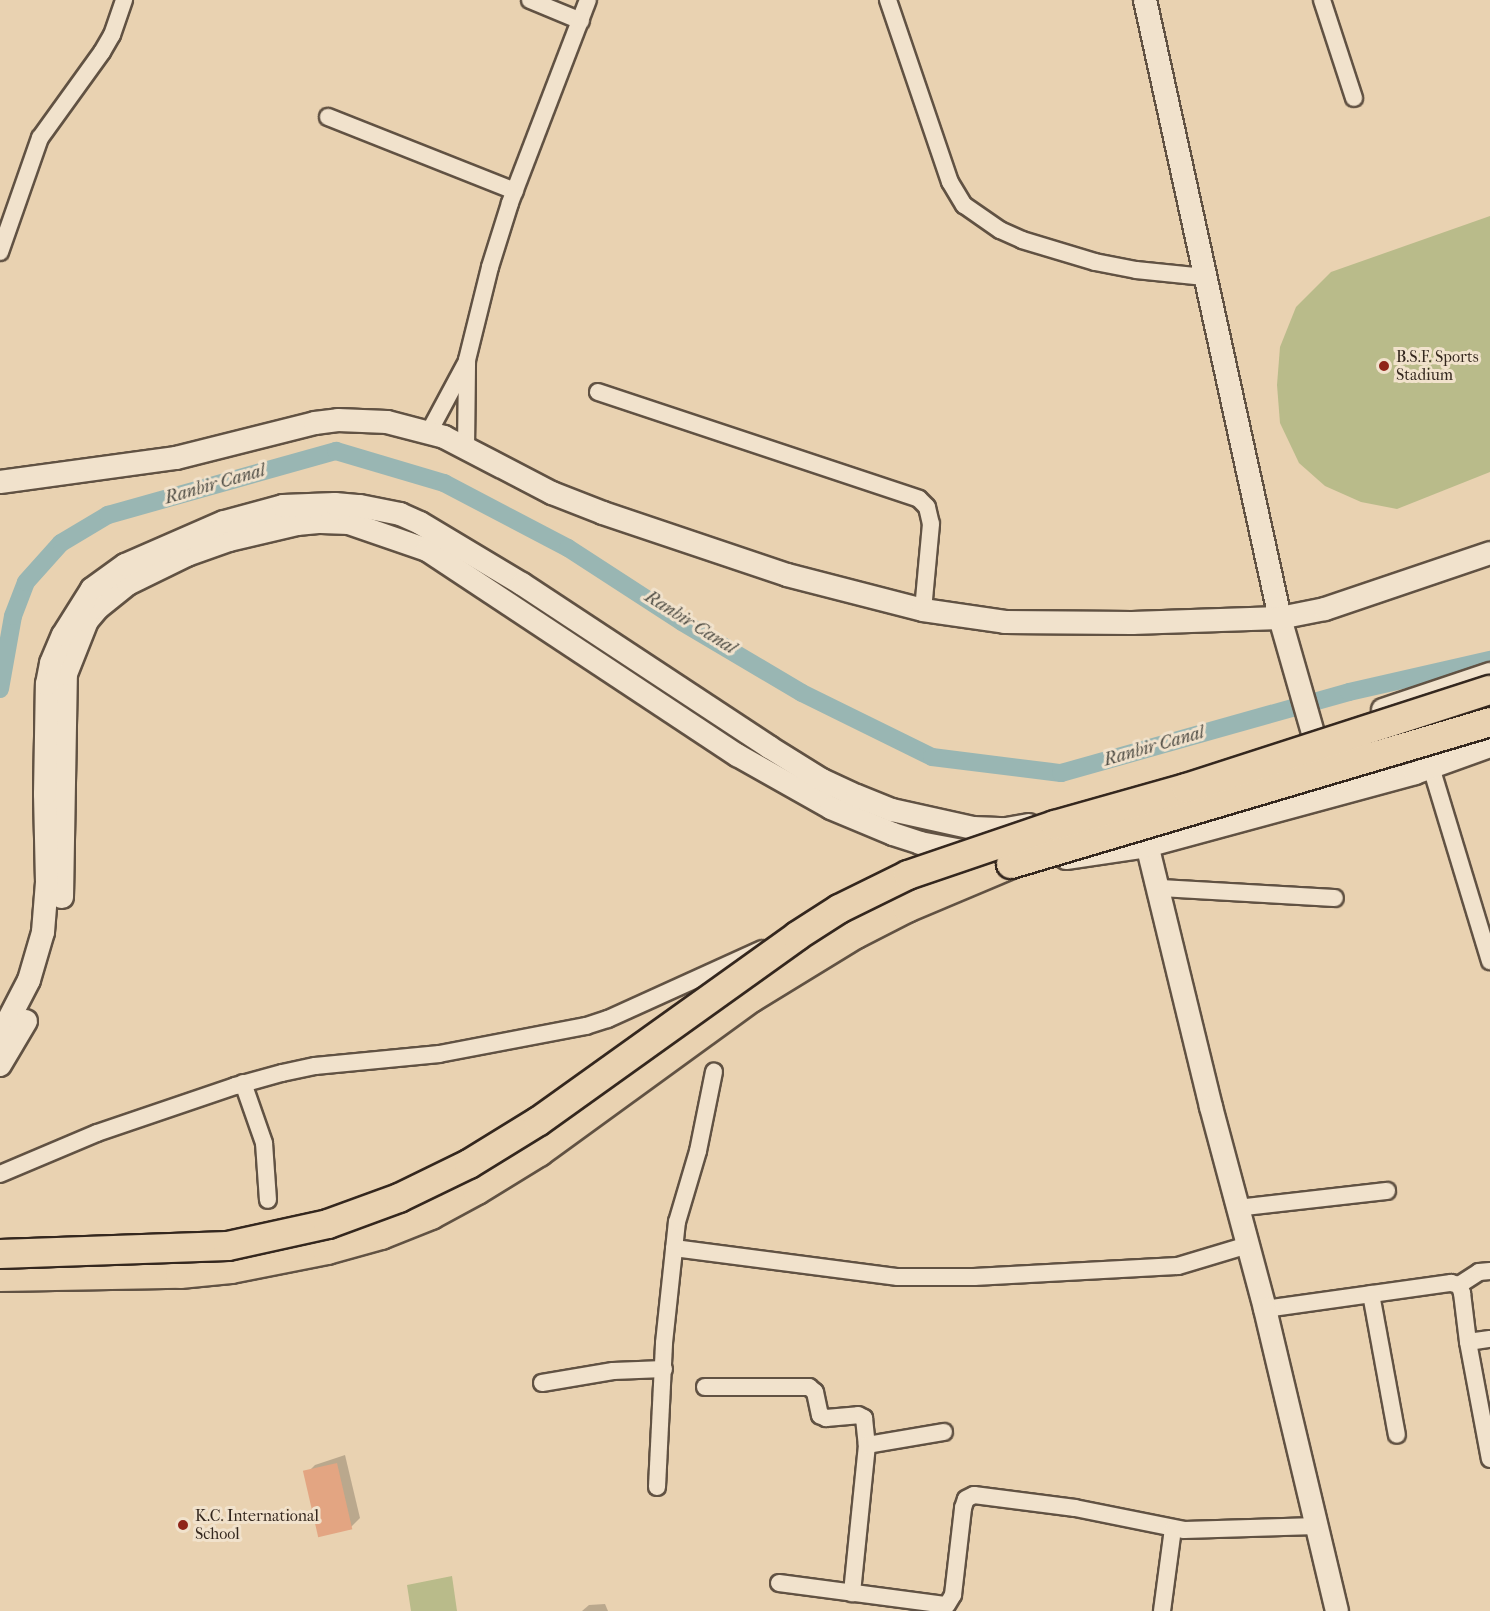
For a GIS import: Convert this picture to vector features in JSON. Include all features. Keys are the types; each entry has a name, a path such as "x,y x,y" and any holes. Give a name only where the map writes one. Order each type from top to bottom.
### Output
{"highway":[{"path":"0,1254 228,1246 328,1224 399,1198 453,1173 539,1121 797,936 839,909 900,879 1055,825 1186,788 1490,690"},
{"path":"0,1277 180,1274 231,1269 327,1250 381,1235 430,1215 539,1152 751,998 856,934 907,908 1011,864 1490,722"}],"street":[{"path":"0,252 40,138 102,52 112,35 124,0"},
{"path":"530,0 581,21"},
{"path":"466,448 467,360 490,267 515,191 588,0"},
{"path":"888,0 950,182 964,205 1000,230 1022,240 1095,262 1136,270 1205,277"},
{"path":"1145,0 1280,618 1312,729"},
{"path":"1323,0 1354,98"},
{"path":"328,117 515,191"},
{"path":"429,432 467,360"},
{"path":"598,392 919,499 927,507 931,524 923,610"},
{"path":"0,482 176,458 315,423 339,420 387,422 429,432 466,448 552,493 603,513 786,575 923,610 1005,622 1132,623 1280,618 1325,609 1490,553"},
{"path":"0,1036 29,980 43,932 47,882 45,794 47,684 51,663 63,634 92,589 125,565 224,522 283,506 335,504 360,506 400,514 420,523 522,584 769,747 822,780 857,796 892,810 973,828 1006,829 1028,825"},
{"path":"0,1065 20,1034 37,999 53,953 62,904 66,674 87,621 111,596 152,571 229,540 297,524 349,523 427,550 778,780 864,824 920,843 961,851 1043,860 1147,846 1431,767 1490,746"},
{"path":"0,1174 97,1133 243,1083 315,1066 439,1054 561,1032 608,1019 796,933 961,851 1028,825 1312,729 1490,674"},
{"path":"1431,767 1489,957"},
{"path":"1136,790 1147,846 1160,888 1237,1208 1265,1309 1337,1611"},
{"path":"1160,888 1335,898"},
{"path":"657,1487 674,1248 679,1212 698,1151 714,1072"},
{"path":"243,1083 264,1143 268,1200"},
{"path":"1237,1208 1387,1191"},
{"path":"674,1248 898,1277 986,1276 1178,1266 1248,1245"},
{"path":"1459,1286 1479,1272 1490,1271"},
{"path":"1265,1309 1451,1283 1459,1286 1489,1450"},
{"path":"1371,1294 1397,1435"},
{"path":"1468,1342 1490,1339"},
{"path":"542,1383 613,1371 664,1369"},
{"path":"705,1387 809,1387 815,1392 820,1416 858,1415 864,1418 867,1445 852,1593"},
{"path":"867,1445 944,1432"},
{"path":"779,1583 938,1606 947,1605 953,1594 963,1508 966,1500 974,1495 1074,1508 1173,1529 1317,1526"},
{"path":"1162,1611 1173,1529"}],"green space":[{"name":"B.S.F. Sports Stadium","path":"1490,216 1490,472 1397,509 1361,502 1325,486 1299,463 1280,423 1277,385 1280,347 1296,307 1331,272"},
{"path":"452,1576 457,1611 411,1611 407,1585"}],"building":[{"path":"337,1463 352,1529 318,1537 303,1471"}],"waterway":[{"name":"Ranbir Canal","path":"0,689 13,616 26,582 61,543 108,515 336,451 444,483 568,548 682,622 802,693 932,757 1061,773 1349,692 1490,660"}],"place":[{"name":"B.S.F. Sports Stadium","path":"1384,366"},
{"name":"K.C. International School","path":"183,1525"}]}
